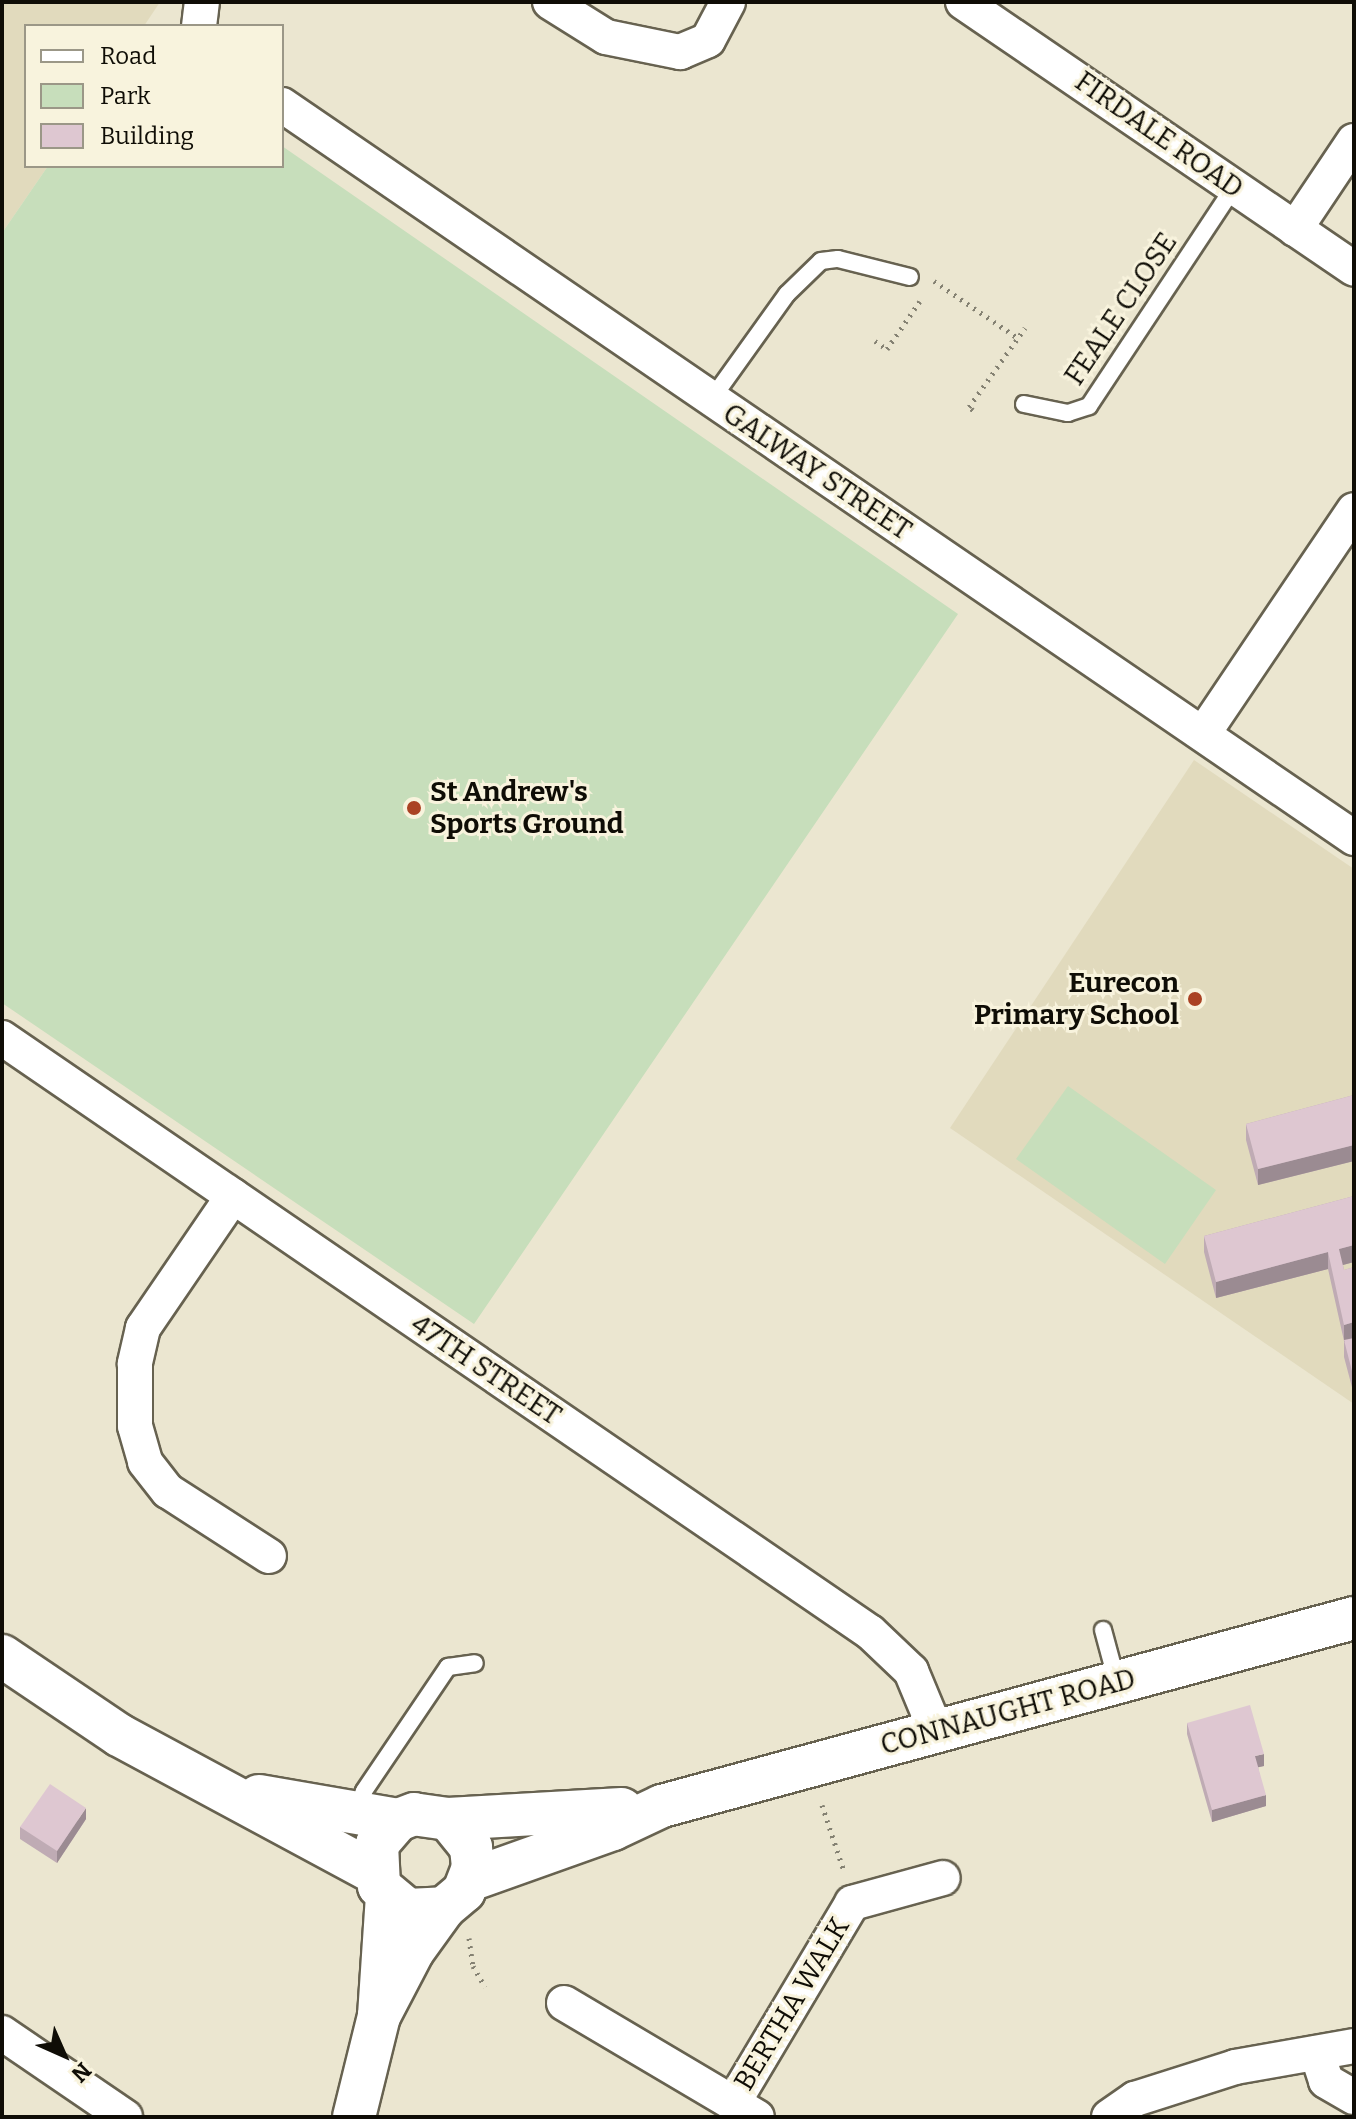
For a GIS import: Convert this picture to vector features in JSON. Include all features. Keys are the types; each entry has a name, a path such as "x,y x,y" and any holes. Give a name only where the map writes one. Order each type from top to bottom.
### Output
{"street":[{"path":"199,24 202,2"},
{"path":"550,2 606,37 680,52 708,40 728,2"},
{"name":"FIRDALE ROAD","path":"963,2 1010,14 1234,187 1354,269"},
{"name":"GALWAY STREET","path":"284,106 1354,838"},
{"path":"1295,229 1354,141"},
{"path":"1203,734 1354,510"},
{"name":"47TH STREET","path":"2,1038 870,1632 911,1671 936,1731"},
{"path":"233,1196 143,1328 135,1364 135,1426 145,1462 168,1491 269,1556"},
{"name":"CONNAUGHT ROAD","path":"462,1905 662,1806 1354,1618"},
{"path":"2,1656 119,1735 222,1790 381,1885 408,1910 462,1905"},
{"path":"222,1790 398,1820"},
{"name":"CONNAUGHT ROAD","path":"448,1819 662,1806"},
{"path":"354,2117 379,2016 381,1885 377,1844 398,1820 414,1814 448,1819 471,1847 462,1905 413,1951 379,2016"},
{"name":"BERTHA WALK","path":"745,2110 852,1903 943,1878"},
{"path":"564,2003 745,2110"},
{"path":"2,2033 125,2117"},
{"path":"1109,2117 1135,2099 1235,2067 1354,2046"},
{"path":"1317,2053 1326,2081 1354,2097"}],"lane":[{"name":"FEALE CLOSE","path":"1024,404 1068,413 1089,406 1234,187"},
{"path":"711,400 787,294 821,261 838,259 910,277"},
{"path":"1103,1630 1117,1682"},
{"path":"356,1813 364,1791 448,1667 475,1663"}],"path":[{"path":"875,341 887,349 941,270"},
{"path":"934,281 1018,338"},
{"path":"973,410 969,407 1025,328"},
{"path":"822,1805 846,1876"},
{"path":"462,1905 473,1966 485,1987"}],"shaded area":[{"path":"2,2 160,2 145,24 24,24 24,168 47,168 2,233"},
{"name":"Eurecon Primary School","path":"1194,760 1354,869 1354,1404 950,1128"}],"green space":[{"name":"St Andrew's Sports Ground","path":"284,147 958,614 474,1324 2,1003 2,233 47,168 284,168"},
{"path":"1068,1086 1216,1190 1165,1264 1016,1159"}],"building":[{"path":"1354,1095 1354,1145 1258,1169 1246,1124"},
{"path":"1354,1196 1354,1245 1339,1249 1344,1270 1354,1267 1354,1322 1344,1325 1328,1252 1216,1282 1204,1236"},
{"path":"1354,1338 1354,1374 1353,1375 1344,1340"},
{"path":"1250,1705 1264,1754 1255,1756 1266,1795 1212,1810 1187,1723"},
{"path":"50,1784 86,1808 57,1851 20,1827"}],"place":[{"name":"St Andrew's Sports Ground","path":"414,808"},
{"name":"Eurecon Primary School","path":"1195,999"}]}
